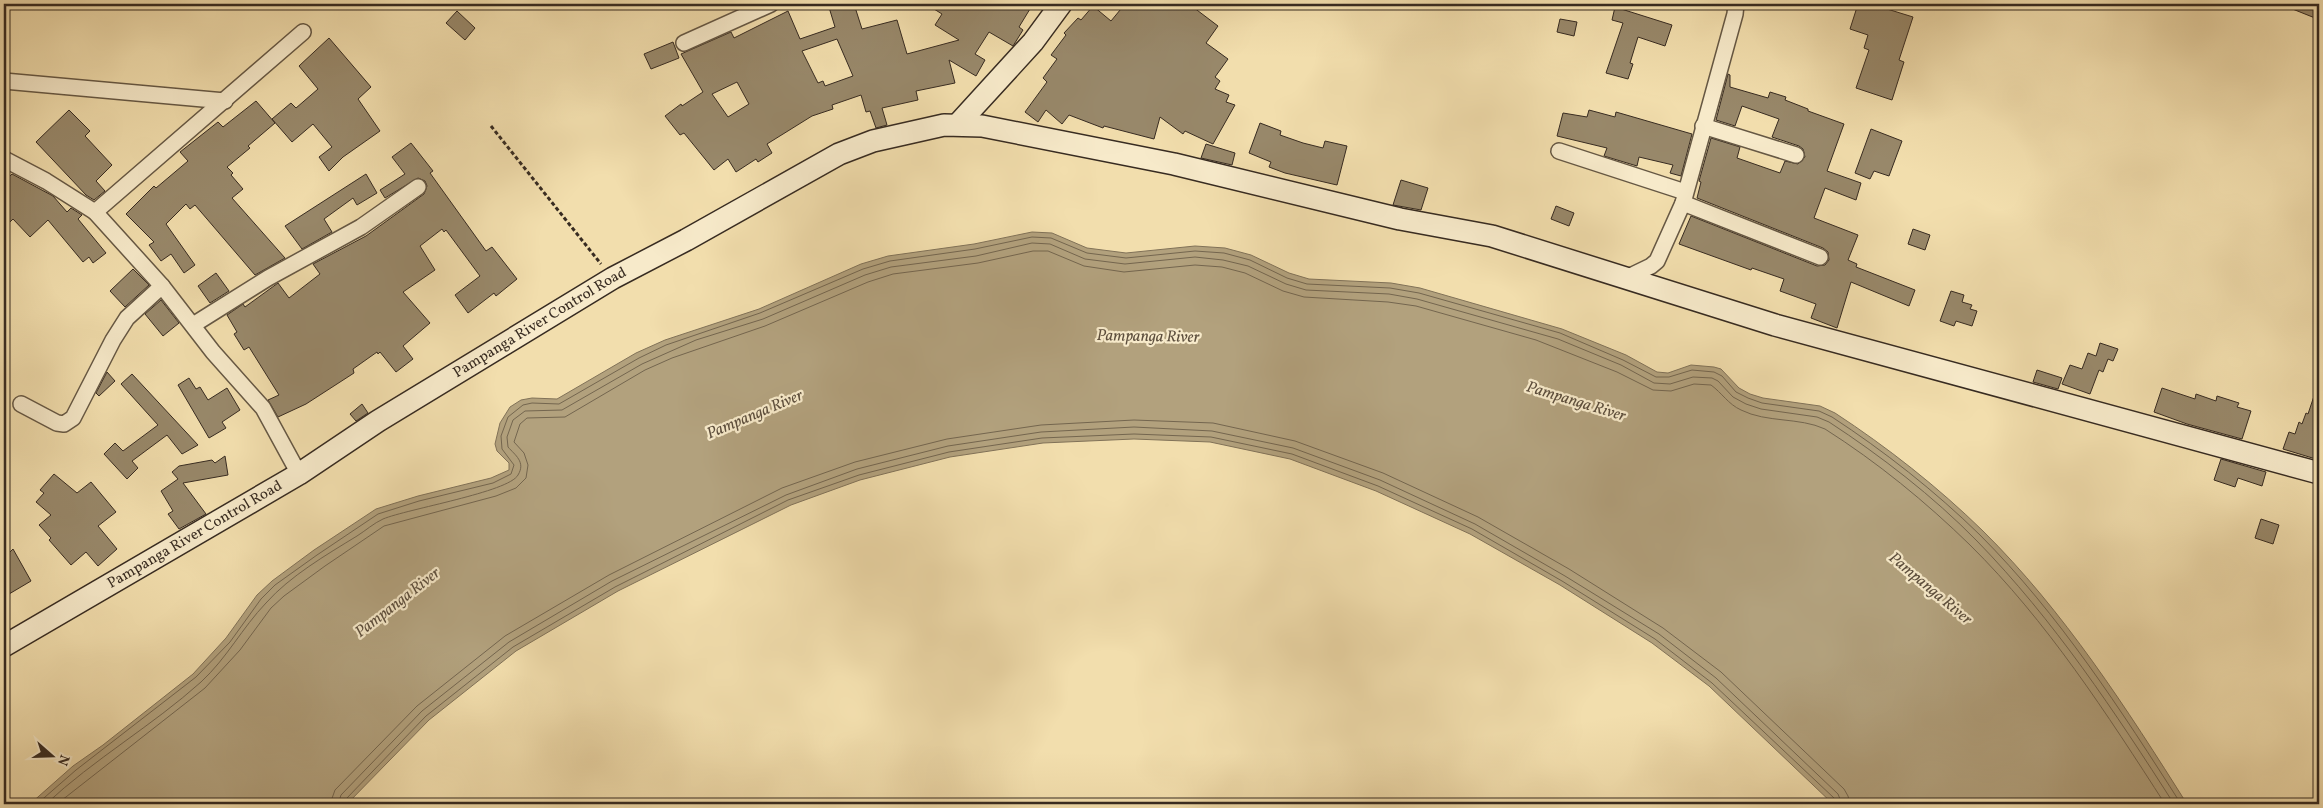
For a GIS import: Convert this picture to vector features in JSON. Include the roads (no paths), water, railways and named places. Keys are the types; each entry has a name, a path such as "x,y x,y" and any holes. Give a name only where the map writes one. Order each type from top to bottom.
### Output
{"main road":[{"path":"958,124 1033,42 1061,4"},
{"name":"Pampanga River Control Road","path":"4,646 299,474 378,421 613,278 686,240 839,154 910,132 958,124 982,126 1174,164 1400,219 1492,236 1775,326 2319,473"}],"street":[{"path":"684,43 771,4"},
{"path":"1624,279 1651,266 1656,261 1684,198 1735,14 1736,4"},
{"path":"95,212 303,32"},
{"path":"4,81 225,101"},
{"path":"1703,126 1796,155"},
{"path":"1559,151 1684,198 1820,257"},
{"path":"4,159 46,181 95,212 162,286 213,352 263,408 299,474"},
{"path":"193,326 268,278 361,227 418,187"},
{"path":"21,404 57,423 64,424 73,418 113,340 127,318 162,286"}],"water":[{"name":"Pampanga River","path":"1032,232 1052,233 1087,248 1126,253 1195,246 1225,248 1251,255 1289,273 1309,279 1391,283 1420,288 1562,329 1626,355 1657,372 1668,373 1691,365 1714,367 1721,369 1739,388 1750,394 1763,398 1820,406 1835,413 1930,483 1983,531 2013,562 2041,594 2093,662 2187,804 1833,804 1709,686 1652,643 1560,585 1470,534 1376,491 1290,459 1210,442 1134,439 1043,443 950,457 860,480 791,505 618,591 516,651 429,720 347,804 30,804 73,766 103,745 193,674 226,638 257,595 272,581 314,550 376,509 418,496 491,478 509,470 509,463 497,451 495,444 500,423 510,407 521,400 532,398 557,399 636,353 665,340 759,309 861,264 888,256 974,244"}]}
